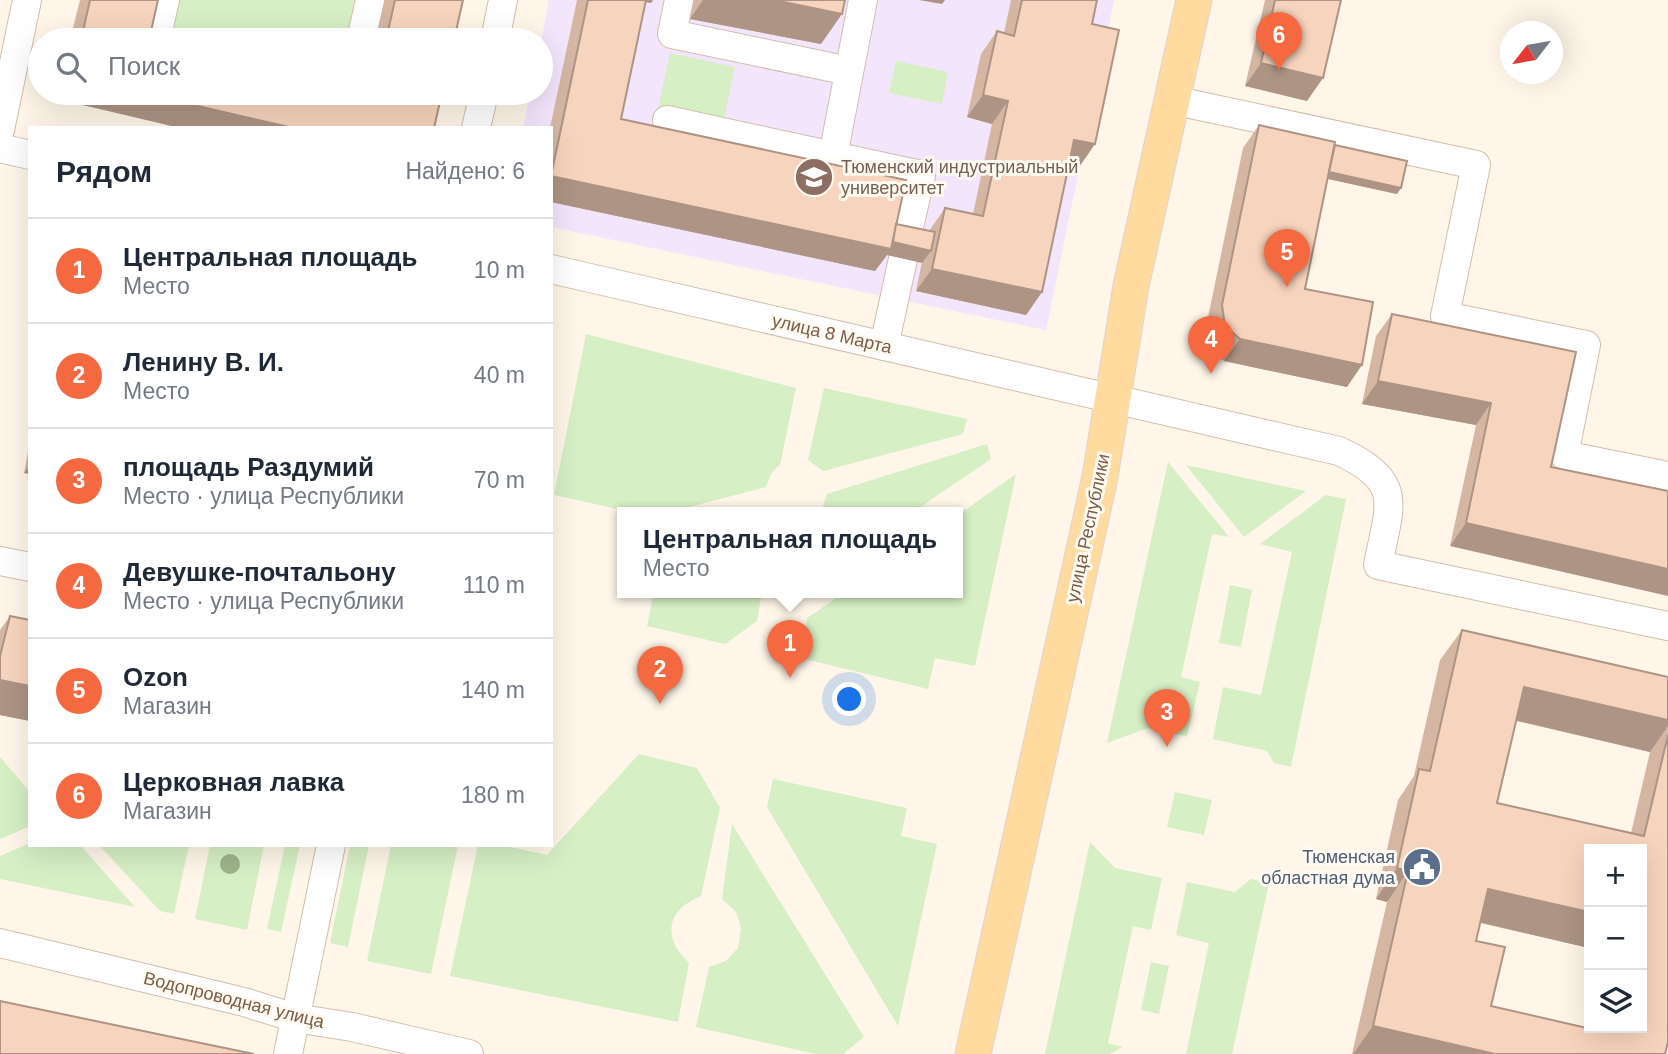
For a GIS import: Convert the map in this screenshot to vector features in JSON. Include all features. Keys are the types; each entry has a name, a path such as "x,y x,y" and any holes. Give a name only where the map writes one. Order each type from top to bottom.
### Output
{"main road":[{"name":"улица Республики","path":"973,1054 1100,477 1131,286 1194,0"}],"street":[{"path":"0,130 27,0"},
{"path":"159,28 165,0"},
{"path":"364,28 370,0"},
{"path":"497,28 503,0"},
{"path":"679,0 672,34 849,71"},
{"path":"833,156 863,0"},
{"path":"1172,100 1476,165 1445,316 1586,345 1564,455 1668,476"},
{"path":"476,126 481,105"},
{"path":"667,120 921,175 884,346"},
{"path":"0,148 28,155"},
{"name":"улица 8 Марта","path":"553,270 1339,451 1364,463 1384,482 1390,504 1378,565 1668,626"},
{"path":"0,561 28,567"},
{"path":"288,1054 331,847"},
{"name":"Водопроводная улица","path":"0,943 244,1002 295,1018 352,1027 469,1054"}],"shaded area":[{"name":"Тюменский индустриальный университет","path":"549,0 1114,0 1046,330 553,227 553,126 523,126 528,105 553,105 553,28 544,28"}],"green space":[{"path":"175,0 355,0 349,28 169,28"},
{"path":"670,53 735,67 722,127 657,113"},
{"path":"896,61 948,72 942,104 889,93"},
{"path":"586,334 796,388 780,465 772,472 766,487 689,507 617,509 554,495"},
{"path":"824,388 967,419 963,434 823,471 808,460"},
{"path":"987,444 991,459 920,507 824,507 827,494"},
{"path":"1168,462 1229,537 1212,534 1181,677 1200,682 1187,736 1148,728 1107,743"},
{"path":"1186,465 1306,491 1244,537"},
{"path":"1016,474 975,666 935,658 928,689 801,658 807,618 836,598 963,598 963,511"},
{"path":"1326,495 1346,499 1291,767 1274,763 1267,751 1213,739 1223,687 1261,695 1292,552 1260,544"},
{"path":"1230,585 1252,590 1241,647 1219,643"},
{"path":"653,598 761,598 757,621 725,644 647,626"},
{"path":"639,754 697,768 720,808 701,896 681,909 672,925 675,944 689,963 678,1022 450,976 478,847 510,847 547,855"},
{"path":"0,757 28,790 28,827 0,839"},
{"path":"773,779 907,808 901,836 937,844 898,1026 767,807"},
{"path":"1175,792 1212,800 1204,835 1167,827"},
{"path":"732,824 864,1037 843,1054 815,1054 696,1027 709,967 726,961 738,948 741,928 736,912 722,899"},
{"path":"1090,842 1115,868 1162,878 1151,930 1133,926 1108,1043 1123,1047 1110,1054 1045,1054"},
{"path":"28,844 28,847 82,847 135,907 0,879 0,856"},
{"path":"101,847 189,847 174,914 160,911"},
{"path":"210,847 264,847 247,930 195,919"},
{"path":"285,847 300,847 281,932 267,929"},
{"path":"350,847 369,847 348,947 330,943"},
{"path":"391,847 458,847 431,974 367,961"},
{"path":"1251,879 1269,883 1232,1054 1186,1054 1209,943 1176,935 1187,882 1235,892"},
{"path":"1151,962 1169,966 1159,1014 1141,1010"}],"building":[{"path":"90,0 158,0 152,28 84,28"},
{"path":"395,0 463,0 457,28 389,28"},
{"path":"588,0 646,0 621,119 906,180 891,249 553,176"},
{"path":"774,0 845,0 842,14"},
{"path":"1022,0 1097,0 1092,24 1119,30 1095,144 1074,140 1042,292 932,269 945,208 983,216 1008,101 983,95 997,31 1014,36"},
{"path":"1275,0 1341,0 1323,78 1261,63"},
{"path":"194,105 439,105 434,126 284,126"},
{"path":"1259,125 1335,142 1305,289 1373,302 1362,365 1240,339 1225,326 1222,305"},
{"path":"1335,145 1407,161 1401,188 1329,172"},
{"path":"896,224 935,232 931,251 893,242"},
{"path":"1392,314 1576,352 1551,467 1668,491 1668,569 1466,523 1491,403 1378,381"},
{"path":"10,616 28,620 28,686 0,680 0,656"},
{"path":"1462,630 1668,677 1668,720 1524,687 1497,803 1644,836 1668,735 1668,1042 1665,1054 1495,1054 1373,1026 1408,871 1397,868 1419,769 1430,771","holes":["1584,844 1647,844 1647,1033 1584,1033 1584,1027 1491,1006 1505,947 1476,941 1488,889 1584,911"]},
{"path":"0,1001 191,1041 254,1054 0,1054"}],"place":[{"name":"Церковная лавка","path":"1279,70"},
{"name":"Тюменский индустриальный университет","path":"814,177"},
{"name":"Ozon","path":"1287,287"},
{"name":"Девушке-почтальону","path":"1211,374"},
{"name":"Центральная площадь","path":"790,678"},
{"name":"Ленину В. И.","path":"660,704"},
{"name":"площадь Раздумий","path":"1167,747"},
{"name":"Тюменская областная дума","path":"1422,867"}]}
